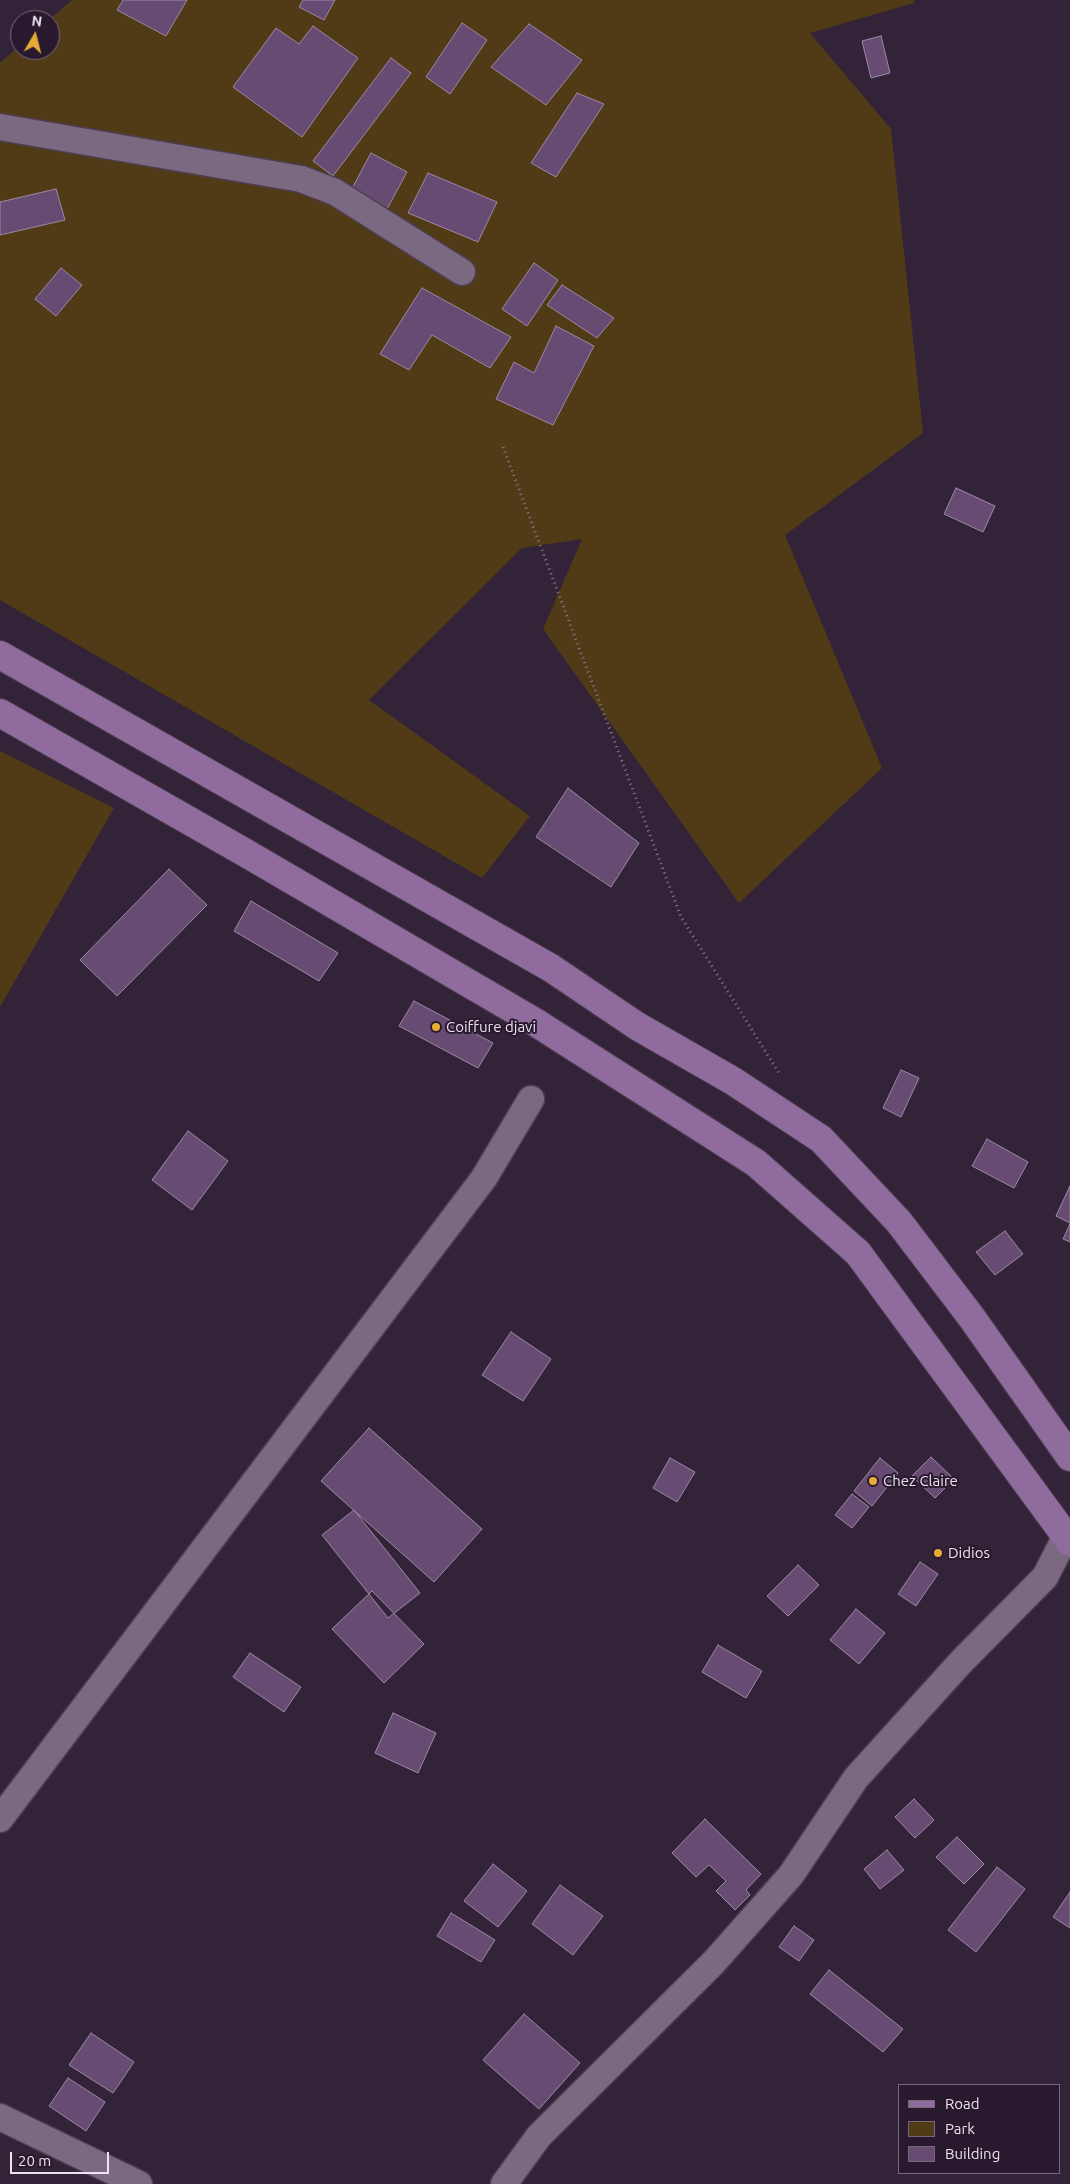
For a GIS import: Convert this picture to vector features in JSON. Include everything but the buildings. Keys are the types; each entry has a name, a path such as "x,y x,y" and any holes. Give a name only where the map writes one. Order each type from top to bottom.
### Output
{"main road":[{"path":"0,655 551,968 637,1026 733,1081 821,1139 899,1222 972,1318 1070,1457"},
{"path":"0,713 244,852 535,1022 756,1163 858,1253 1068,1539"}],"street":[{"path":"0,127 301,179 335,192 462,272"},
{"path":"0,1818 484,1178 531,1099"},
{"path":"504,2184 539,2136 714,1962 791,1874 856,1778 961,1662 1045,1576 1068,1539"},
{"path":"0,2117 139,2184"}],"path":[{"path":"503,447 681,917 780,1074"}],"green space":[{"path":"72,0 914,0 914,3 810,33 891,129 923,433 785,535 882,768 739,903 543,629 582,539 522,548 369,700 530,816 482,878 0,600 0,63 10,54 10,60 60,60 60,10"},
{"path":"0,751 114,808 0,1007"}],"place":[{"name":"Coiffure djavi","path":"436,1027"},
{"name":"Chez Claire","path":"873,1481"},
{"name":"Didios","path":"938,1553"}]}
